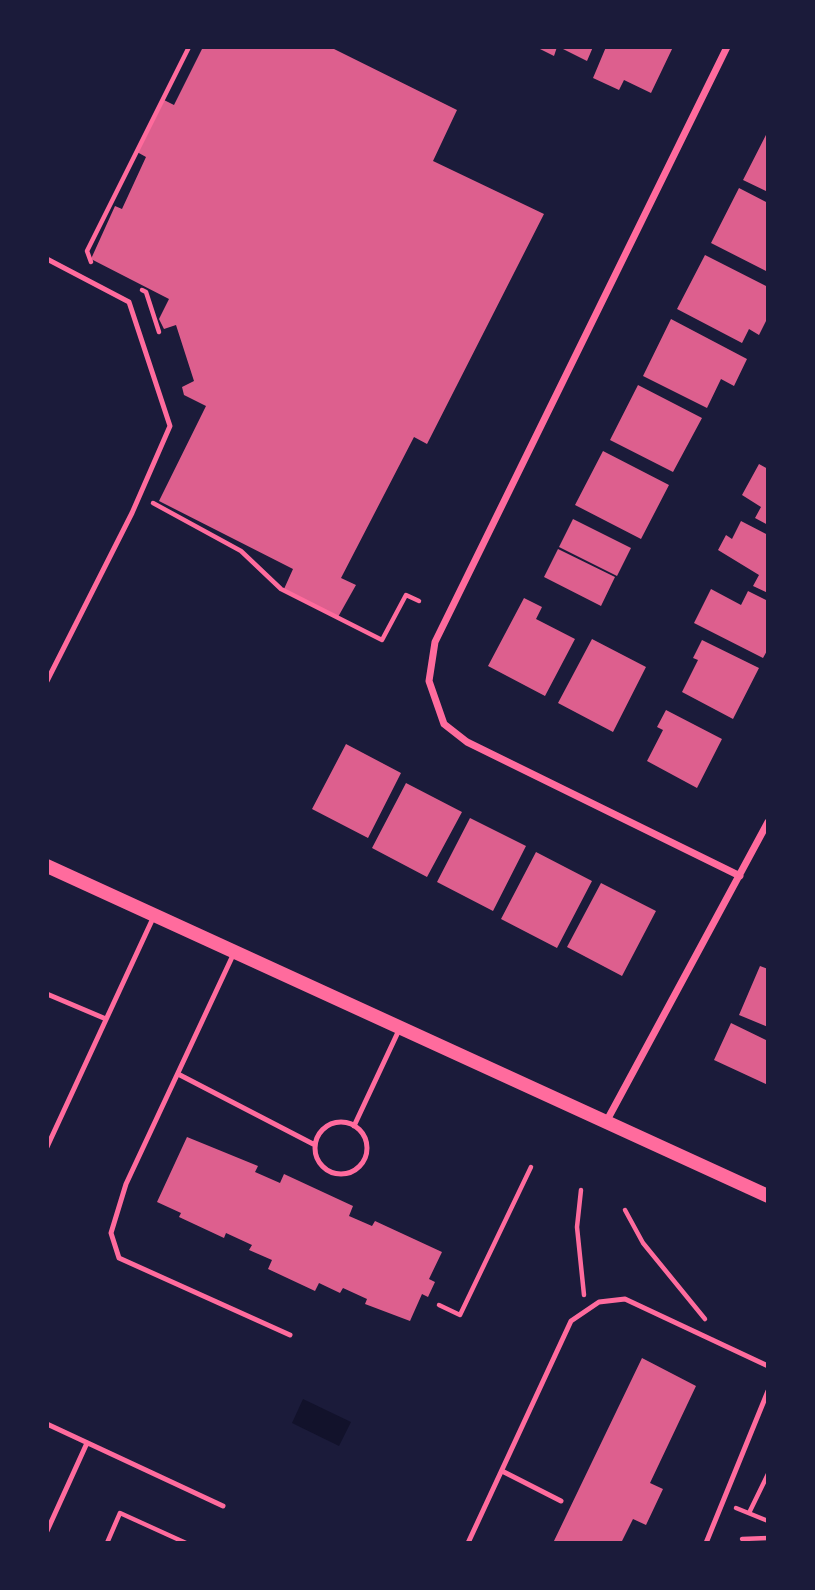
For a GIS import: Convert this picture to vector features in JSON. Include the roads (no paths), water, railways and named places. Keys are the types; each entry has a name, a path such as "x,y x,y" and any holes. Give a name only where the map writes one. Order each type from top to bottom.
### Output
{"main road":[{"path":"47,866 605,1124 768,1196"}],"street":[{"path":"727,47 435,642 429,681 444,724 467,742 740,876"},
{"path":"605,1124 768,822"}],"lane":[{"path":"47,259 129,302 170,425 132,513 47,681"},
{"path":"47,1147 153,915"},
{"path":"234,953 126,1184 111,1233 119,1258 290,1335"},
{"path":"47,994 106,1019"},
{"path":"354,1126 400,1029"},
{"path":"178,1074 315,1145"},
{"path":"346,1123 354,1126 365,1138 366,1154 357,1169 349,1173 332,1173 318,1162 315,1145 317,1137 329,1125 346,1123"},
{"path":"468,1543 571,1321 599,1302 625,1299 768,1366"},
{"path":"706,1543 768,1391"},
{"path":"47,1424 223,1506"},
{"path":"47,1531 88,1443"},
{"path":"502,1471 561,1501"}]}
